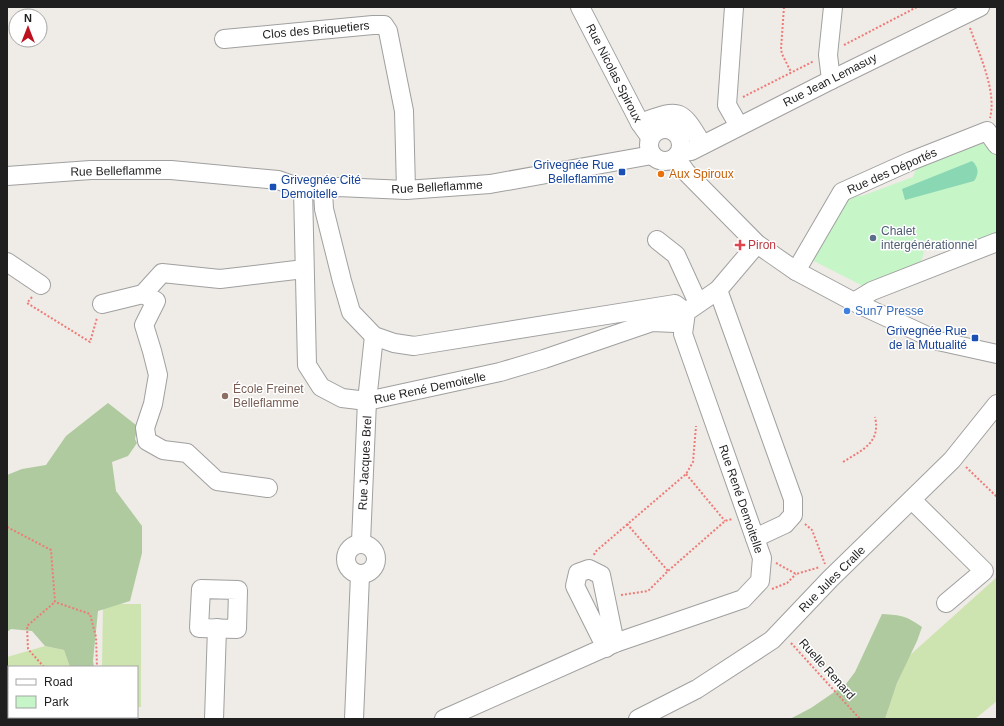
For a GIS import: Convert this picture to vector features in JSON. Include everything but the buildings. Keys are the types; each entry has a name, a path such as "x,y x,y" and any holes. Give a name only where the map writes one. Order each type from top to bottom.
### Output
{"street":[{"name":"Rue Nicolas Spiroux","path":"580,7 647,138 660,129 673,129 682,139 678,155 686,172 757,244 796,271 854,302 938,341 997,354"},
{"path":"734,7 727,105 739,126"},
{"path":"831,80 828,55 833,7"},
{"name":"Rue Jean Lemasuy","path":"678,155 691,151 702,144 969,9"},
{"name":"Clos des Briquetiers","path":"224,39 384,25 388,30 404,111 406,190"},
{"path":"678,155 668,162 659,160 647,138 668,113 679,114 688,121 702,144"},
{"path":"987,131 997,145"},
{"name":"Rue des Déportés","path":"796,271 842,192 911,161 987,131"},
{"name":"Rue Belleflamme","path":"7,176 91,170 171,170 278,180 303,189 322,191 338,187 406,190 490,184 647,138"},
{"name":"Rue René Demoitelle","path":"303,189 307,365 321,387 342,398 368,401 500,372 544,359 652,322 675,323 692,308 718,290 757,244"},
{"path":"322,191 324,209 351,312 374,336 394,343 414,346 675,304 692,308"},
{"path":"304,210 324,209"},
{"path":"657,240 676,255 692,308"},
{"path":"854,302 872,291 997,242"},
{"path":"7,262 41,285"},
{"path":"102,304 143,294 162,273 220,279 304,269"},
{"path":"718,290 793,499 793,515 785,524 755,538"},
{"path":"143,294 156,301 144,325 158,375 153,404 145,428 147,441 163,450 187,452 216,481 268,488"},
{"name":"Rue René Demoitelle","path":"444,719 610,646 743,599 760,581 762,558 683,334 692,308"},
{"name":"Rue Jacques Brel","path":"354,719 360,575 372,570 377,560 372,547 361,542 368,401 374,336"},
{"name":"Rue Jules Cralle","path":"638,719 697,689 772,640 830,579 954,457 997,404"},
{"path":"912,500 984,570 946,603"},
{"path":"589,569 601,575 606,598 610,646 575,586 578,573 589,569"},
{"path":"214,719 217,628"}],"path":[{"path":"784,7 781,49 791,72"},
{"path":"969,9 987,73 992,109 987,131"},
{"path":"41,285 27,303 90,342 102,304"},
{"path":"843,462 872,442 877,424 875,417"},
{"path":"589,569 595,552 686,474 693,462 696,426"},
{"path":"954,457 997,497"},
{"path":"686,474 725,520"},
{"path":"606,598 648,591 668,570 725,520 747,515"},
{"path":"752,590 757,592 774,589 787,583 796,574 825,565 812,530 793,515"},
{"path":"627,524 668,570"},
{"path":"7,528 51,550 55,602"},
{"path":"762,558 768,558 796,574"},
{"path":"43,666 28,649 27,626 55,602"},
{"path":"55,602 90,614 96,637 97,666"},
{"name":"Ruelle Renard","path":"780,631 860,719"}],"green space":[{"path":"985,141 997,152 997,236 968,247 951,240 924,251 920,267 865,287 812,260 847,195 862,196 913,177 918,163"},
{"path":"972,161 978,171 974,181 905,200 902,189"},
{"path":"108,403 141,429 136,434 135,439 137,443 128,456 112,462 116,491 142,526 142,553 130,601 98,611 93,661 94,666 70,666 64,650 45,646 32,631 11,629 7,632 7,475 22,469 46,465 66,436"},
{"path":"997,577 997,701 975,719 885,719 897,683 909,656"},
{"path":"103,604 141,604 141,707 138,707 138,666 102,666"},
{"path":"882,614 904,617 912,620 922,627 897,683 885,719 790,719 811,708 846,684 855,672"},
{"path":"45,646 64,650 70,666 8,666 8,718 76,719 7,719 7,657"}],"place":[{"name":"Grivegnée Rue Belleflamme","path":"622,172"},
{"name":"Aux Spiroux","path":"661,174"},
{"name":"Grivegnée Cité Demoitelle","path":"273,187"},
{"name":"Chalet intergénérationnel","path":"873,238"},
{"name":"Piron","path":"740,245"},
{"name":"Sun7 Presse","path":"847,311"},
{"name":"Grivegnée Rue de la Mutualité","path":"975,338"},
{"name":"École Freinet Belleflamme","path":"225,396"}]}
